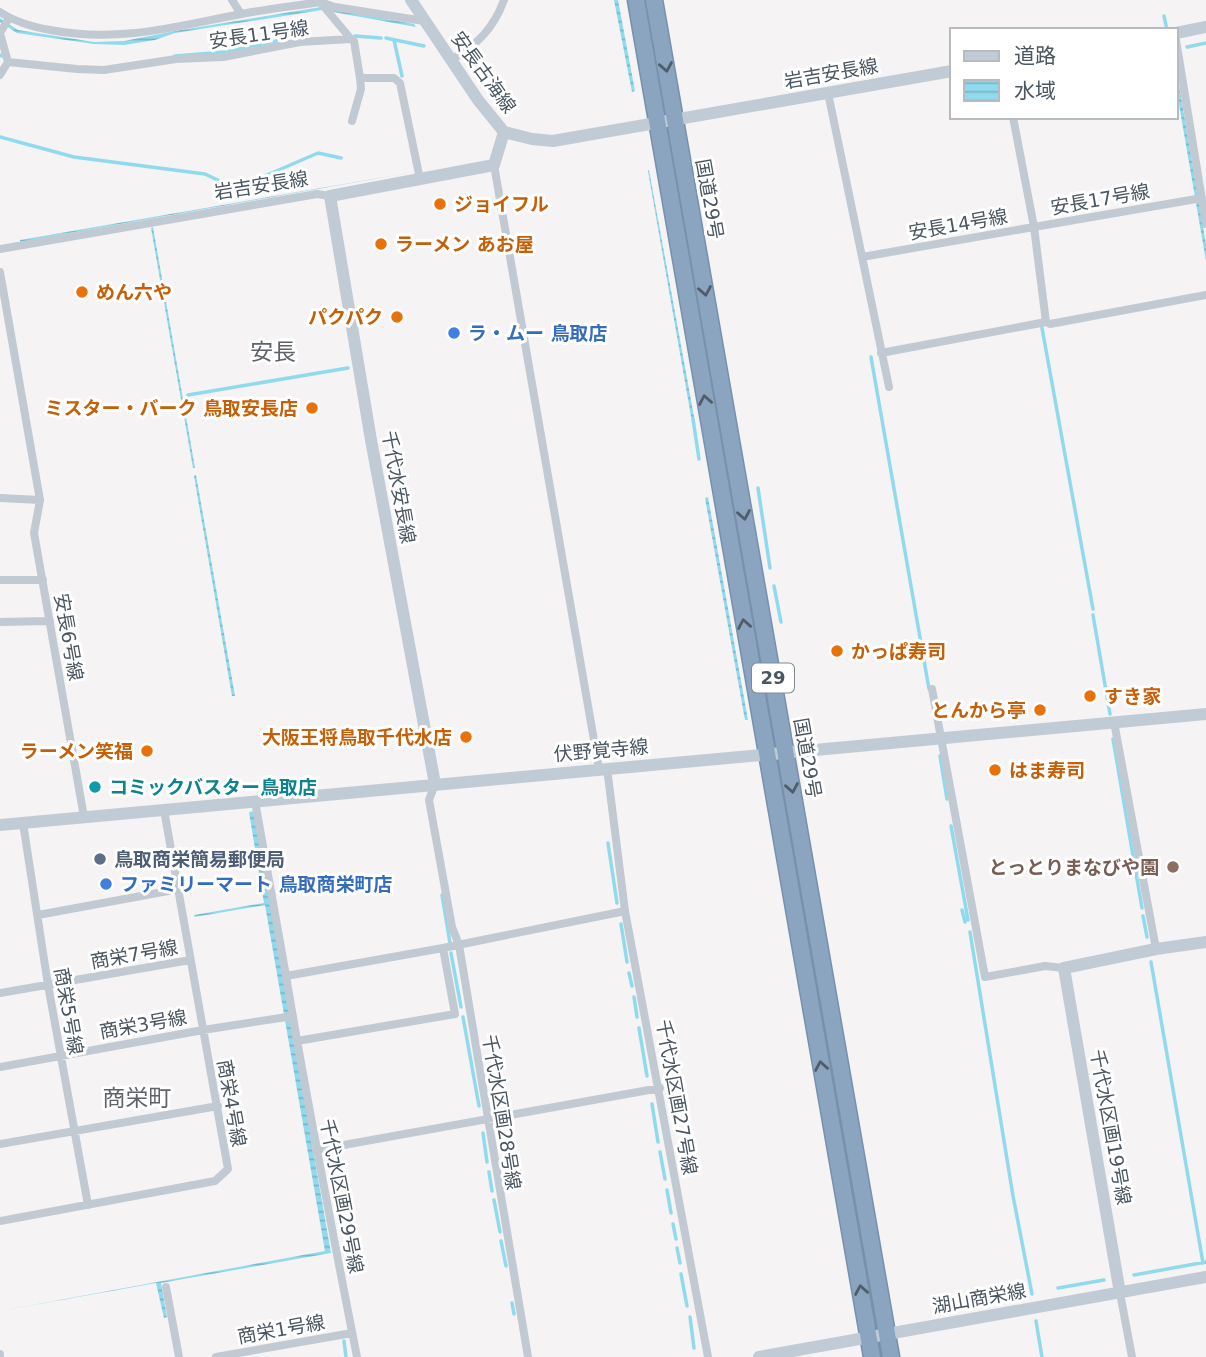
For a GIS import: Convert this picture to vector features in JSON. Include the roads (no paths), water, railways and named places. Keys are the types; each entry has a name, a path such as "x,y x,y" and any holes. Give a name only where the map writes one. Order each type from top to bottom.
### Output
{"highway":[{"name":"国道29号","path":"636,0 872,1357"},
{"name":"国道29号","path":"654,0 891,1357"}],"street":[{"path":"232,0 241,14"},
{"name":"安長古海線","path":"411,0 478,100 504,132"},
{"path":"451,60 467,51 490,30 504,0"},
{"path":"319,1 354,41 361,89 352,121"},
{"path":"0,12 9,18 81,36 159,30 319,1 335,7 424,21"},
{"path":"0,75 8,62 0,33 9,18"},
{"path":"1178,33 1206,27"},
{"name":"安長11号線","path":"8,62 104,70 177,59 223,57 300,42 351,38"},
{"path":"1178,52 1206,224"},
{"name":"岩吉安長線","path":"504,132 553,141 950,71"},
{"path":"360,78 394,78 400,83 420,179"},
{"path":"828,93 889,387"},
{"name":"安長14号線","path":"862,257 1034,227 1013,119"},
{"path":"494,165 504,132"},
{"name":"岩吉安長線","path":"0,249 317,194 330,196 494,165"},
{"name":"千代水区画27号線","path":"494,165 617,842 625,911 708,1357"},
{"name":"千代水安長線","path":"330,196 371,440 435,784"},
{"name":"安長17号線","path":"1046,323 1034,227 1202,198"},
{"name":"安長6号線","path":"0,272 40,500 34,533 84,817"},
{"path":"881,353 1206,295"},
{"path":"0,498 40,500"},
{"path":"0,580 43,580"},
{"path":"0,622 50,621"},
{"path":"932,689 985,977 1045,967 1064,968 1156,949 1206,942"},
{"name":"伏野覚寺線","path":"0,825 1206,714"},
{"path":"1114,722 1156,949"},
{"name":"千代水区画28号線","path":"435,784 429,800 452,927 459,945 528,1357"},
{"name":"千代水区画29号線","path":"255,801 316,1150 357,1357"},
{"name":"商栄4号線","path":"0,1222 215,1181 228,1169 164,810"},
{"name":"商栄5号線","path":"23,823 48,985 88,1205"},
{"path":"38,915 179,889"},
{"path":"286,976 459,945 625,911"},
{"path":"443,948 455,1014"},
{"name":"商栄7号線","path":"0,993 190,960"},
{"name":"千代水区画19号線","path":"1064,968 1120,1293"},
{"path":"297,1041 470,1012"},
{"name":"商栄3号線","path":"0,1067 293,1016"},
{"path":"316,1150 660,1088"},
{"path":"0,1144 218,1106"},
{"name":"湖山商栄線","path":"759,1357 1206,1277"},
{"path":"166,1287 179,1357"},
{"path":"1120,1293 1132,1357"},
{"name":"商栄1号線","path":"216,1357 352,1333"}],"water":[{"path":"614,0 618,0 635,91 632,92"},
{"path":"321,7 414,24 416,27 322,10 175,33 155,40 124,45 94,44 17,33 0,22 0,18 18,30 94,42 124,41"},
{"path":"1178,79 1206,244 1206,261 1178,99"},
{"path":"649,170 695,422 692,422"},
{"path":"414,172 47,237 20,242 20,240"},
{"path":"153,227 195,468 151,228"},
{"path":"196,475 235,696 232,696 194,476"},
{"path":"708,497 748,720 745,720 705,498"},
{"path":"254,811 331,1253 161,1283 167,1317 164,1318 156,1283 0,1311 325,1251 265,905 195,917 194,915 264,903 249,812"}],"waterway":[{"path":"1164,16 1167,28"},
{"path":"355,36 381,38"},
{"path":"386,38 424,46"},
{"path":"394,40 402,76"},
{"path":"175,56 225,52 276,41"},
{"path":"1187,47 1206,43"},
{"path":"0,137 74,157 205,174 226,184"},
{"path":"231,188 318,153 341,158"},
{"path":"1042,328 1093,609"},
{"path":"871,357 929,689"},
{"path":"188,395 348,368"},
{"path":"693,419 699,459"},
{"path":"758,488 770,568"},
{"path":"774,586 781,622"},
{"path":"1093,615 1110,714"},
{"path":"1113,739 1142,908"},
{"path":"940,756 947,799"},
{"path":"951,826 968,920"},
{"path":"608,843 617,903"},
{"path":"442,895 450,943"},
{"path":"962,910 965,922"},
{"path":"1143,916 1147,937"},
{"path":"621,924 627,962"},
{"path":"970,932 1013,1196 1032,1294"},
{"path":"451,953 461,1007"},
{"path":"1151,962 1203,1263"},
{"path":"629,973 632,986"},
{"path":"634,997 637,1017"},
{"path":"463,1017 479,1106"},
{"path":"639,1028 647,1076"},
{"path":"652,1104 658,1142"},
{"path":"483,1133 487,1162"},
{"path":"660,1152 665,1179"},
{"path":"489,1172 492,1191"},
{"path":"667,1190 671,1213"},
{"path":"494,1200 500,1232"},
{"path":"673,1224 676,1239"},
{"path":"501,1241 506,1266"},
{"path":"677,1248 680,1263"},
{"path":"1134,1275 1206,1262"},
{"path":"681,1274 687,1306"},
{"path":"1058,1288 1104,1280"},
{"path":"512,1303 514,1314"},
{"path":"690,1317 694,1348"},
{"path":"1036,1321 1042,1357"},
{"path":"344,1341 346,1357"}],"place":[{"name":"ジョイフル","path":"440,204"},
{"name":"ラーメン あお屋","path":"381,244"},
{"name":"めん六や","path":"82,292"},
{"name":"パクパク","path":"397,317"},
{"name":"ラ・ムー 鳥取店","path":"454,333"},
{"name":"ミスター・バーク 鳥取安長店","path":"312,408"},
{"name":"かっぱ寿司","path":"837,651"},
{"name":"すき家","path":"1090,696"},
{"name":"とんから亭","path":"1040,710"},
{"name":"大阪王将鳥取千代水店","path":"466,737"},
{"name":"ラーメン笑福","path":"147,751"},
{"name":"はま寿司","path":"995,770"},
{"name":"コミックバスター鳥取店","path":"95,787"},
{"name":"鳥取商栄簡易郵便局","path":"100,859"},
{"name":"とっとりまなびや園","path":"1173,867"},
{"name":"ファミリーマート 鳥取商栄町店","path":"106,884"}],"district":[{"name":"安長","path":"273,352"},
{"name":"商栄町","path":"137,1098"}]}
